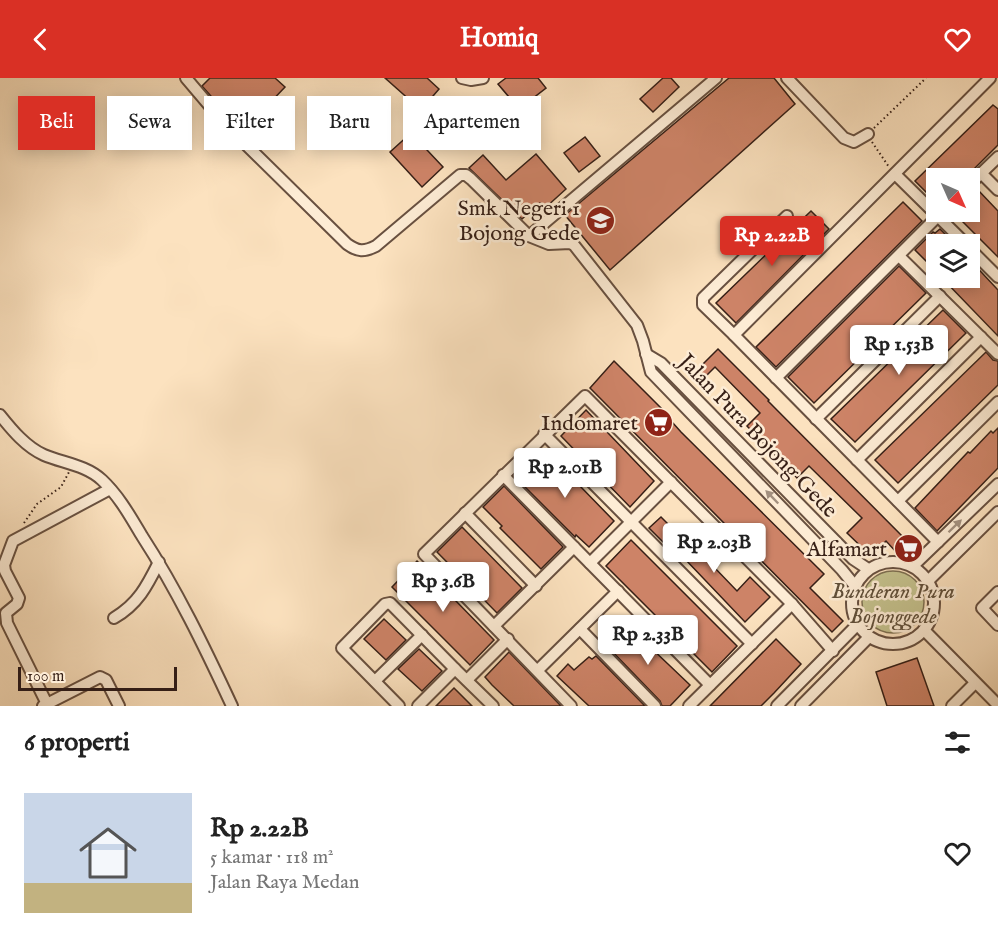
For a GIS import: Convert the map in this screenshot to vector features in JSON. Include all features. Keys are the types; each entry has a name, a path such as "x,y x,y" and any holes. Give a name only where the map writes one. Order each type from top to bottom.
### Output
{"street":[{"path":"186,78 225,124 347,244 356,250 366,251 376,246 460,175 466,175 471,179 529,236 549,244 570,243 574,245 637,326 651,372 855,586"},
{"path":"462,78 471,80 483,78"},
{"path":"529,236 716,78"},
{"path":"787,78 844,138 854,142 868,134"},
{"path":"734,335 990,78"},
{"path":"998,157 981,173 998,190"},
{"path":"895,174 926,202"},
{"path":"787,216 703,298 703,305 939,542"},
{"path":"776,378 932,222"},
{"path":"947,222 957,234"},
{"path":"899,256 998,354"},
{"path":"980,259 998,277"},
{"path":"816,419 940,296"},
{"path":"857,460 981,337"},
{"name":"Jalan Pura Bojong Gede","path":"646,354 661,363 853,559 868,569"},
{"path":"571,706 424,554 585,396 792,604 833,651"},
{"path":"898,501 998,402"},
{"path":"0,415 21,439 41,454 93,472 119,499 159,562 198,633 232,706"},
{"path":"544,434 752,644"},
{"path":"503,475 710,685"},
{"path":"590,563 672,482"},
{"path":"913,566 997,487"},
{"path":"110,489 13,541 5,559 5,571 19,598 6,613 7,623 45,705 100,677 106,680 119,706"},
{"path":"928,581 998,512"},
{"path":"465,513 536,586"},
{"path":"494,626 574,547"},
{"path":"891,561 902,562 913,566 928,581 934,598 932,615 924,630 908,641 889,644 869,637 857,625 852,613 851,599 860,577 868,569 891,561"},
{"path":"114,618 140,598 159,562"},
{"path":"538,670 618,591"},
{"path":"998,592 982,608 998,625"},
{"path":"399,706 342,648 385,604 390,603 492,706"},
{"path":"689,706 792,604"},
{"path":"777,706 857,625"},
{"path":"580,629 655,706"},
{"path":"924,630 998,705"},
{"path":"375,681 422,635"},
{"path":"801,706 869,637"},
{"path":"467,680 508,639"},
{"path":"418,706 455,669"},
{"path":"952,706 975,683"}],"path":[{"path":"895,174 868,134 926,78"},
{"path":"23,524 37,504 55,492 65,481 71,464"}],"green space":[{"name":"Bunderan Pura Bojonggede","path":"887,571 899,571 915,580 922,590 924,602 922,614 915,624 899,633 887,633 876,628 867,619 862,608 862,596 867,585 876,576"}],"building":[{"path":"210,78 275,78 285,87 276,96 211,96 202,86"},
{"path":"385,78 427,78 439,89 433,96 405,96"},
{"path":"506,78 538,78 546,88 536,96 508,96 498,84"},
{"path":"663,78 671,78 679,87 653,112 640,99"},
{"path":"729,78 774,78 795,104 610,270 565,215"},
{"path":"993,105 998,109 998,145 975,168 928,168"},
{"path":"585,137 600,156 579,172 564,153"},
{"path":"403,140 403,150 427,150 443,167 422,187 390,152"},
{"path":"536,154 566,189 545,208 540,203 522,219 469,168 483,155 506,180"},
{"path":"926,170 926,192 915,181"},
{"path":"980,192 998,211 998,257 980,239 980,234 975,234 963,222 980,222"},
{"path":"903,202 922,221 776,367 756,347"},
{"path":"811,211 829,229 736,323 716,303"},
{"path":"940,229 945,234 931,234"},
{"path":"926,239 926,261 915,250"},
{"path":"899,266 926,293 814,403 788,377"},
{"path":"980,271 998,290 998,336 952,288 980,288"},
{"path":"943,310 966,333 855,442 831,419"},
{"path":"718,349 909,543 898,554 886,541 871,556 847,533 862,518 809,466 797,478 747,426 760,413 715,367 703,379 695,372"},
{"path":"986,352 993,360 998,361 998,385 898,483 875,460"},
{"path":"614,361 665,412 681,432 824,574 810,588 843,621 832,632 590,388"},
{"path":"586,410 654,481 630,507 561,436"},
{"path":"998,428 998,468 937,531 915,508 968,452 970,453 991,431 993,433"},
{"path":"545,450 614,521 589,547 576,535 575,537 517,479"},
{"path":"504,486 563,547 541,569 500,528 502,526 483,507"},
{"path":"661,517 686,542 688,540 737,591 750,577 770,597 745,622 684,558 672,547 670,549 649,528"},
{"path":"462,527 522,588 497,613 437,552"},
{"path":"631,540 737,646 712,672 606,566"},
{"path":"417,561 494,640 470,665 392,587"},
{"path":"384,619 406,640 386,660 364,639"},
{"path":"626,624 690,685 670,706 662,706 660,701 606,645"},
{"path":"776,639 801,664 774,693 761,706 710,706"},
{"path":"419,649 442,671 422,691 398,669"},
{"path":"509,652 561,706 514,706 492,685 485,677"},
{"path":"596,656 645,706 589,706 557,676 568,664 574,670 589,657 592,659"},
{"path":"917,658 934,706 887,706 876,672"},
{"path":"454,688 472,706 436,706"}],"place":[{"name":"Smk Negeri 1 Bojong Gede","path":"601,220"},
{"name":"Indomaret","path":"659,422"},
{"name":"Alfamart","path":"908,548"}]}
